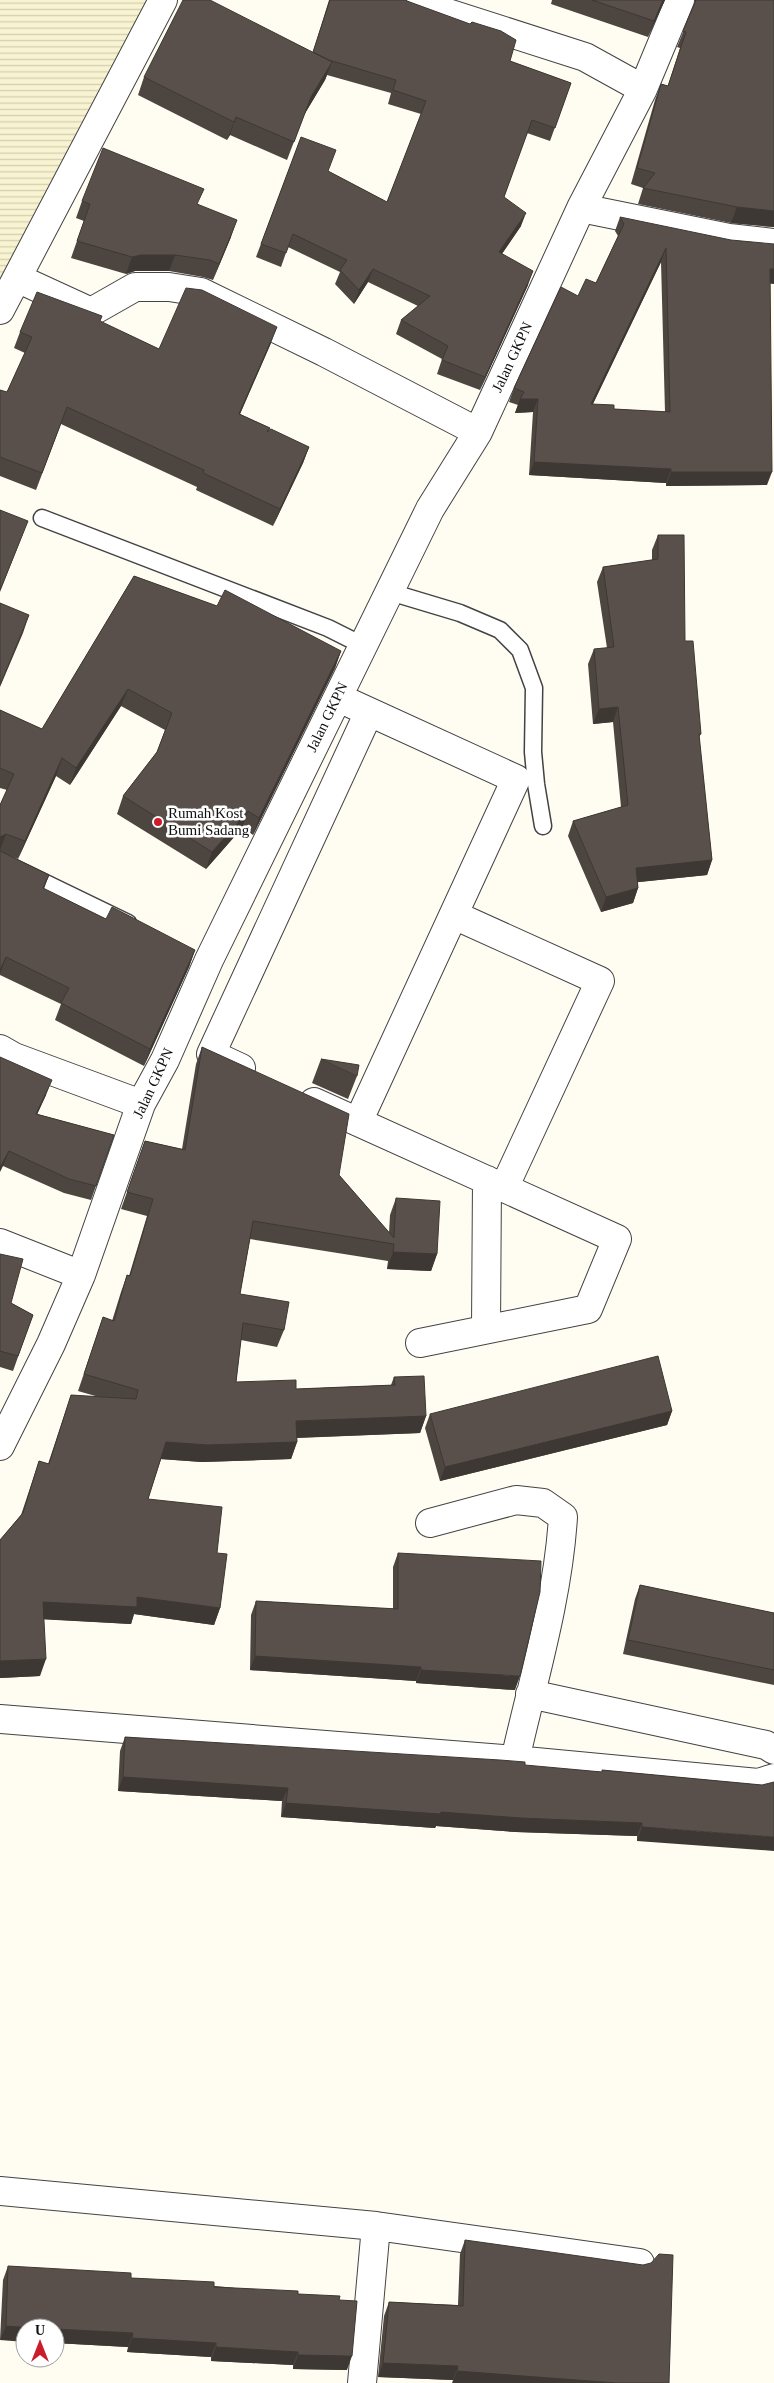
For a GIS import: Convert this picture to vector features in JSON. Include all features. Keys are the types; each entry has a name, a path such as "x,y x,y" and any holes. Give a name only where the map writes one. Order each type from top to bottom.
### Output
{"street":[{"path":"0,310 163,0"},
{"path":"406,0 585,57 643,90"},
{"name":"Jalan GKPN","path":"0,1446 9,1409 52,1344 81,1276 141,1104 165,1060 202,957 337,697 430,509 478,432 582,208 643,90 680,0"},
{"path":"582,208 701,233 774,243"},
{"path":"18,278 91,312 135,287 169,287 201,292 324,352 478,432"},
{"path":"337,697 516,779 358,1122"},
{"path":"263,1078 211,1054 368,712"},
{"path":"454,915 600,981 496,1184 486,1329"},
{"path":"0,1049 14,1057 141,1104"},
{"path":"289,1090 617,1239 588,1309 420,1343"},
{"path":"0,1243 81,1276"},
{"path":"430,1523 516,1500 543,1503 563,1518 557,1574 515,1760"},
{"path":"530,1694 766,1745 774,1750"},
{"path":"0,1719 515,1760 758,1783 774,1778"},
{"path":"0,2191 376,2226 640,2263"},
{"path":"362,2383 376,2226"}],"lane":[{"path":"42,518 328,628 362,645"},
{"path":"390,592 460,613 500,630 520,650 534,688 534,760 543,826"},
{"path":"0,861 142,930"}],"shaded area":[{"path":"0,0 153,0 0,278"}],"building":[{"path":"183,0 210,0 332,62 311,97 294,142 236,117 234,122 144,77"},
{"path":"330,0 406,0 470,24 472,22 501,31 516,40 510,61 571,83 555,128 532,120 504,197 526,213 499,252 533,271 485,377 442,360 448,346 401,320 430,296 373,269 359,290 340,270 347,260 293,234 286,253 261,244 301,137 336,150 328,171 387,202 426,101 393,90 396,80 329,60 313,52"},
{"path":"592,0 663,0 654,21"},
{"path":"696,0 774,0 774,211 737,207 643,188 655,173 637,168 661,84 668,86 686,32 683,31"},
{"path":"103,148 204,189 197,204 237,220 219,264 210,260 175,255 141,255 132,257 77,241 90,204 82,201"},
{"path":"620,217 731,240 774,244 774,269 770,269 772,472 671,472 671,469 534,462 538,399 520,399 524,392 514,388 561,287 578,296 586,279 596,283 624,224","holes":["666,248 670,412 614,409 614,405 591,404"]},
{"path":"186,288 202,290 277,327 239,414 270,428 267,432 271,429 309,447 280,509 203,473 204,470 67,407 42,473 0,457 0,390 7,392 32,337 20,332 37,292 102,316 100,321 159,349"},
{"path":"0,510 28,521 0,590"},
{"path":"658,535 684,535 685,641 693,641 701,734 699,734 712,860 636,868 638,888 606,897 573,821 628,805 618,707 599,709 594,649 614,647 603,567 658,559"},
{"path":"134,576 217,606 225,590 341,651 259,818 248,811 212,852 123,796 157,752 172,713 128,689 76,768 62,758 25,841 6,834 0,837 0,805 14,774 0,768 0,710 42,729"},
{"path":"0,603 29,615 0,685"},
{"path":"0,850 49,875 43,888 106,919 112,907 195,950 150,1049 61,1003 69,988 6,957 0,970"},
{"path":"202,1047 349,1114 339,1175 394,1238 396,1198 440,1201 437,1254 393,1252 394,1244 253,1221 240,1294 289,1302 284,1330 243,1323 236,1382 296,1380 296,1389 395,1385 394,1377 424,1376 426,1416 296,1421 297,1442 208,1445 166,1442 148,1499 222,1507 217,1553 227,1554 220,1608 137,1597 137,1607 43,1602 46,1659 0,1661 0,1540 23,1513 39,1461 49,1464 71,1395 136,1399 138,1390 84,1374 103,1317 114,1321 127,1275 130,1276 153,1199 127,1192 145,1141 185,1150"},
{"path":"0,1057 52,1080 36,1114 114,1135 96,1186 69,1179 9,1151 0,1167"},
{"path":"321,1059 359,1065 357,1076"},
{"path":"0,1254 23,1259 11,1303 33,1315 18,1356 0,1351"},
{"path":"658,1356 672,1411 445,1467 430,1414"},
{"path":"398,1553 541,1561 540,1592 520,1676 421,1670 421,1667 255,1656 256,1601 398,1609"},
{"path":"640,1585 774,1613 774,1670 628,1640"},
{"path":"125,1737 500,1760 525,1762 525,1765 762,1785 774,1782 774,1837 642,1827 642,1823 521,1818 441,1812 440,1814 286,1803 288,1788 123,1777"},
{"path":"465,2240 643,2265 651,2263 659,2254 673,2255 669,2383 617,2383 457,2371 458,2366 383,2363 389,2302 463,2306"},
{"path":"8,2266 131,2273 131,2278 214,2282 214,2287 298,2291 298,2294 340,2296 339,2300 357,2301 352,2356 298,2355 298,2352 216,2347 216,2343 132,2338 133,2333 65,2330 65,2318 15,2318 15,2327 6,2326"}],"place":[{"name":"Rumah Kost Bumi Sadang","path":"158,822"}]}
